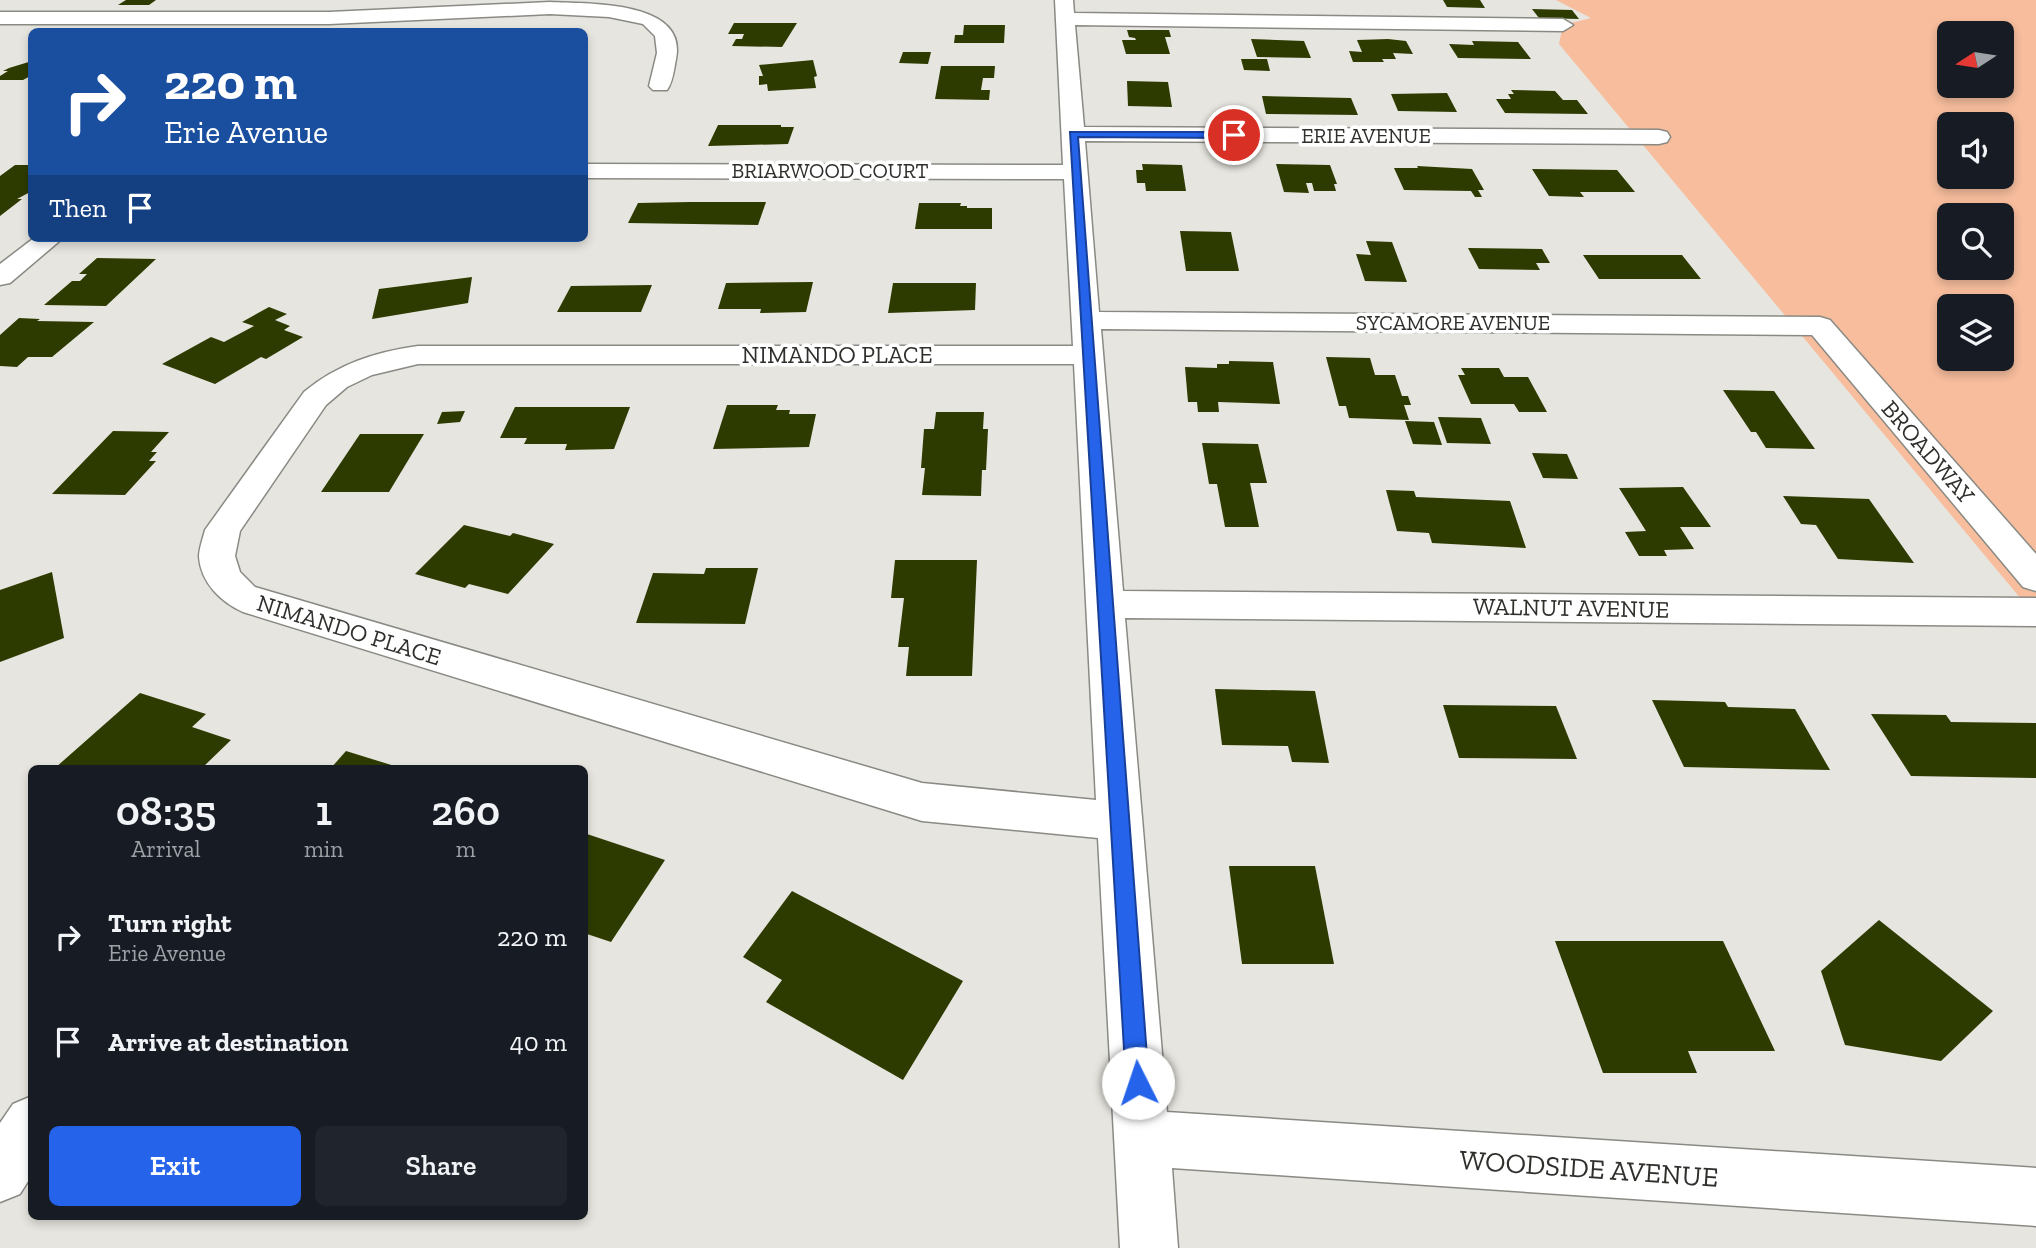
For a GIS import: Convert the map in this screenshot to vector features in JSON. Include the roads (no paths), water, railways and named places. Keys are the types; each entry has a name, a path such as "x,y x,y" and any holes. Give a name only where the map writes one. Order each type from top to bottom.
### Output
{"street":[{"path":"11,36 73,0"},
{"path":"317,28 351,0"},
{"path":"0,18 329,18 583,8 650,20 665,34 667,53 660,86"},
{"path":"1149,1248 1065,10 1563,25"},
{"name":"ERIE AVENUE","path":"1073,134 1658,137"},
{"name":"BRIARWOOD COURT","path":"588,171 1076,172"},
{"path":"0,277 45,242"},
{"name":"SYCAMORE AVENUE","path":"1087,338 1820,326"},
{"name":"BROADWAY","path":"1820,326 2036,578"},
{"name":"NIMANDO PLACE","path":"1087,338 418,355 391,359 361,369 336,382 315,399 223,530 217,556 223,578 242,596 256,603 922,802 1120,821"},
{"name":"WALNUT AVENUE","path":"1105,604 2036,612"},
{"path":"0,1174 28,1129"},
{"name":"WOODSIDE AVENUE","path":"1141,1138 2036,1197"}]}
